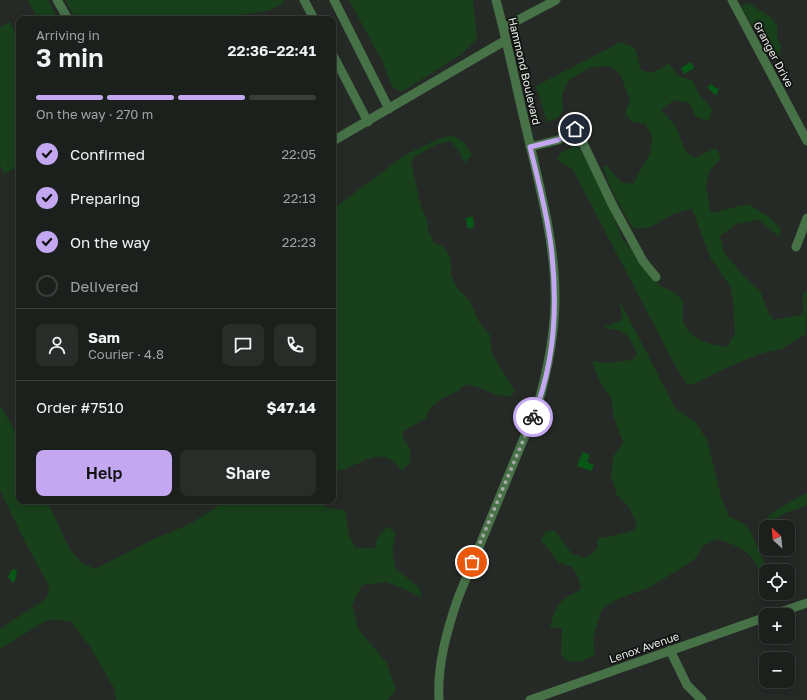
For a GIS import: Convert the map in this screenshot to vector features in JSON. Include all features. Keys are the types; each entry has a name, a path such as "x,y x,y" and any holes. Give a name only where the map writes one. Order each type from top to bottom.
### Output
{"street":[{"path":"57,0 66,16"},
{"path":"304,0 312,16"},
{"path":"334,0 389,109"},
{"name":"Hammond Boulevard","path":"439,700 440,674 448,628 458,598 538,404 546,375 554,315 554,268 544,205 496,0"},
{"path":"503,28 556,0"},
{"name":"Granger Drive","path":"732,0 807,141"},
{"path":"336,139 506,40"},
{"path":"336,61 368,122"},
{"path":"530,147 558,140 573,130 578,134 613,206 644,261 656,277"},
{"path":"796,247 807,218"},
{"path":"792,608 807,603"},
{"name":"Lenox Avenue","path":"530,700 759,619"},
{"path":"670,650 687,685 702,700"}],"shaded area":[{"path":"27,0 48,0 56,16 36,16"},
{"path":"65,0 282,0 284,3 268,11 234,16 74,16"},
{"path":"349,0 473,0 477,38 462,54 403,91 397,90 392,86 383,63"},
{"path":"748,3 772,18 777,26 777,36 781,46 779,57 772,60 742,8 743,4"},
{"path":"10,22 16,33 16,168 5,174 0,165 0,27"},
{"path":"621,42 635,48 641,70 652,73 666,66 668,62 677,75 693,81 698,93 712,109 709,121 696,117 689,103 675,100 661,109 676,127 685,150 694,158 716,148 721,158 710,170 706,186 711,213 748,204 768,216 781,229 779,237 759,220 736,224 720,236 724,252 742,274 760,291 769,314 774,320 803,314 803,293 807,290 806,334 782,349 759,354 696,383 688,385 677,369 573,170 557,160 560,153 569,149 576,143 599,182 622,238 660,286 672,291 683,301 683,321 687,329 702,341 727,347 735,333 733,300 730,286 711,259 692,209 671,215 648,228 643,229 632,227 611,189 603,167 607,166 621,182 633,184 650,153 652,136 645,124 632,122 625,114 630,100 620,74 610,66 589,68 569,80 562,94 563,110 558,118 547,122 536,86"},
{"path":"691,62 694,68 684,74 681,68"},
{"path":"712,84 714,87 718,88 717,95 708,88 709,85"},
{"path":"453,135 464,143 472,155 464,163 460,153 451,141 437,144 414,157 411,164 429,232 434,243 443,246 451,259 451,275 457,288 470,301 479,322 490,335 492,354 515,391 510,397 497,395 466,384 458,391 441,399 430,408 426,418 402,432 404,440 410,448 410,462 402,471 390,460 379,456 367,459 347,468 336,470 336,207 405,155 436,140"},
{"path":"468,217 473,217 474,226 471,229 467,227 466,219"},
{"path":"620,301 675,408 695,422 707,440 721,497 729,516 742,523 750,530 759,550 759,556 761,556 765,564 759,564 759,571 754,560 744,551 738,547 717,539 703,546 694,560 650,587 618,599 602,609 593,638 595,655 581,661 568,662 561,654 562,628 550,627 555,612 561,602 581,589 579,579 572,567 559,563 541,540 546,531 555,531 572,554 585,558 597,549 598,538 609,537 634,530 637,524 629,507 617,495 611,477 613,457 623,442 614,418 611,398 600,382 592,361 606,363 632,360 637,355 633,344 626,335 618,330 604,327 622,320"},
{"path":"0,405 16,433 16,504 48,504 70,550 82,563 95,569 156,538 190,524 221,504 322,504 327,508 345,510 349,535 356,548 375,548 377,538 388,526 396,533 392,551 396,569 419,587 422,598 407,590 386,582 362,585 352,605 358,629 387,663 396,691 387,700 116,700 114,688 89,645 70,621 47,620 0,649 0,629 47,598 49,586 25,542 0,490"},
{"path":"583,452 590,455 587,462 594,465 591,471 577,466"},
{"path":"807,493 807,505 783,514 774,520 765,520 785,505"},
{"path":"14,569 17,570 15,581 13,583 8,577"}],"way so far":[{"path":"472,562 533,417"}],"route":[{"path":"533,417 546,375 550,351 555,296 551,244 544,205 530,147 558,140 575,129"}]}
